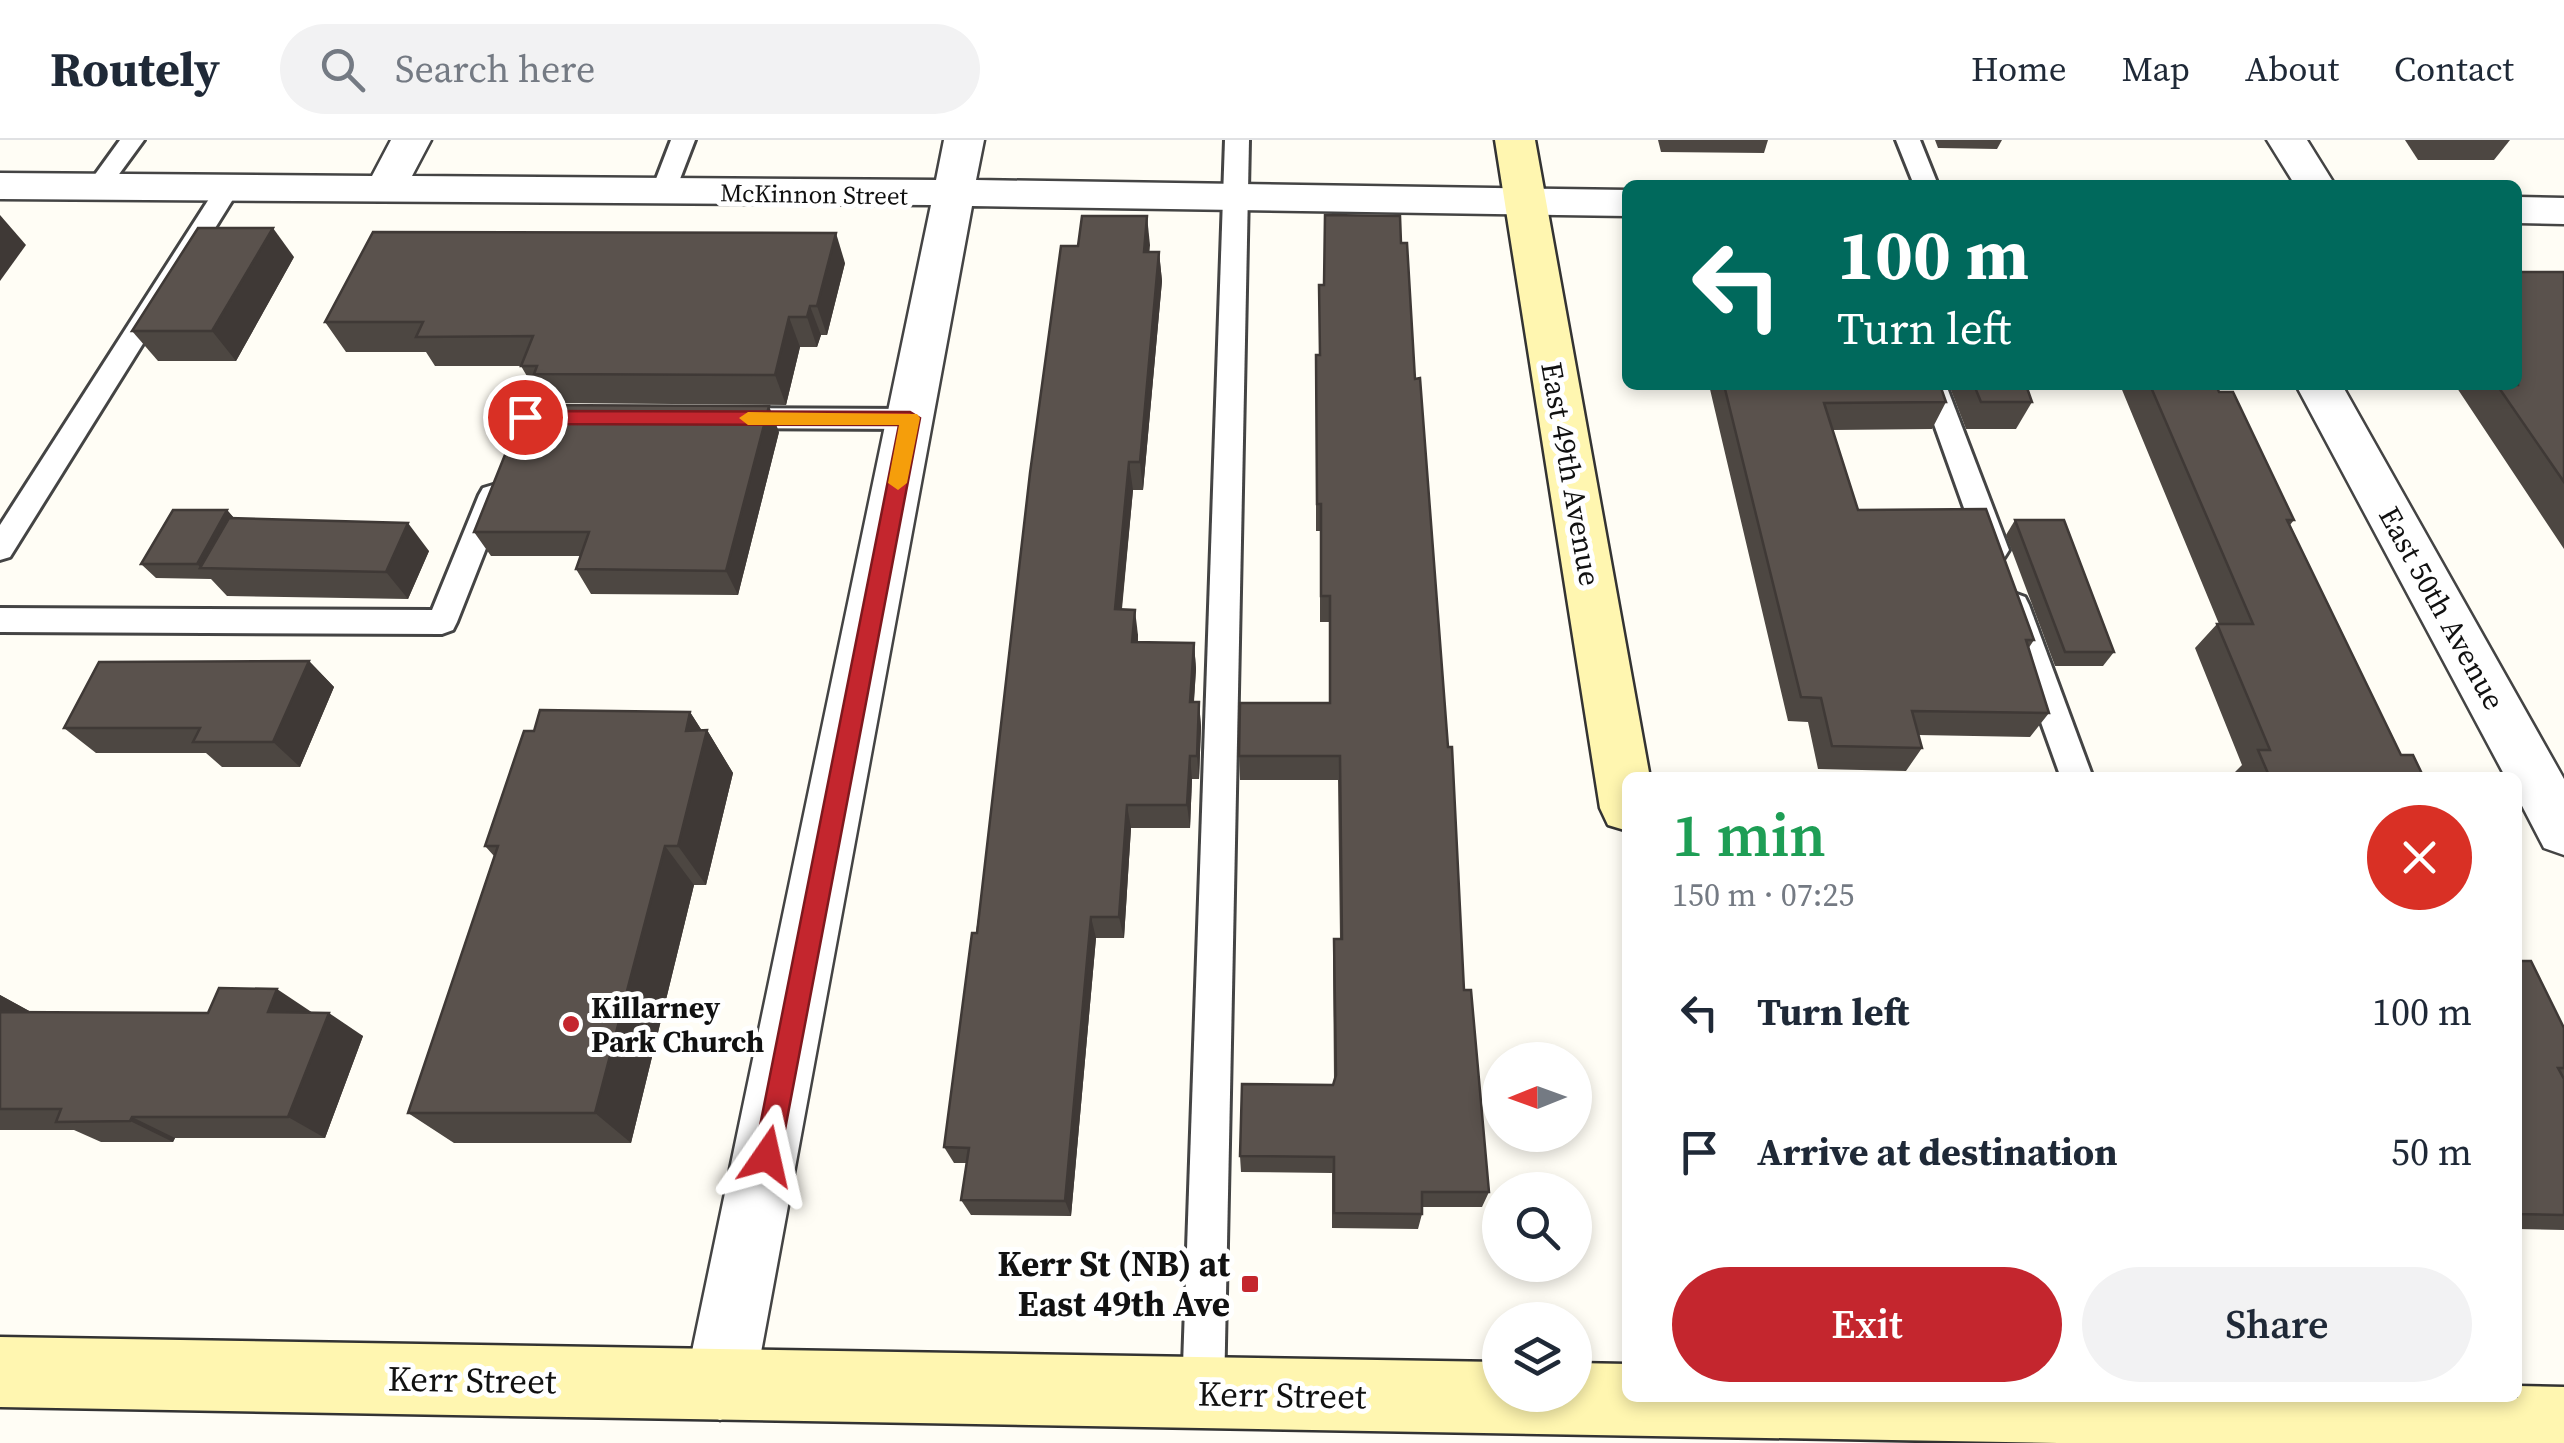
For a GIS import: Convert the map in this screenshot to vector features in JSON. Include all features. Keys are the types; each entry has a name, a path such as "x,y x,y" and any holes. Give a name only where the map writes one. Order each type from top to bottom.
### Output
{"street":[{"path":"385,190 411,140"},
{"path":"720,1384 964,140"},
{"name":"East 49th Avenue","path":"1515,140 1622,773"},
{"path":"2287,140 2313,180"},
{"name":"McKinnon Street","path":"0,186 1235,195 1622,203"},
{"path":"2522,210 2564,211"},
{"name":"East 50th Avenue","path":"2322,390 2564,831"},
{"name":"Kerr Street","path":"0,1372 1204,1395 1722,1414 2315,1406 2408,1430 2564,1422"}],"lane":[{"path":"98,187 132,140"},
{"path":"663,192 683,140"},
{"path":"1204,1395 1236,140"},
{"path":"1908,140 1924,180"},
{"path":"0,550 228,188"},
{"path":"1935,390 2075,772"},
{"path":"696,418 910,418"},
{"path":"0,620 442,622 504,468"}],"building":[{"path":"1325,215 1400,216 1401,243 1407,243 1415,379 1420,378 1448,747 1452,747 1464,990 1471,990 1482,1152 1485,1152 1487,1172 1482,1172 1482,1192 1422,1192 1422,1214 1334,1213 1334,1157 1240,1156 1242,1084 1333,1085 1336,1075 1334,939 1342,939 1340,756 1239,756 1240,703 1330,703 1330,596 1321,596 1321,504 1317,504 1316,355 1320,355 1319,285 1324,285"},
{"path":"1082,216 1147,216 1144,252 1159,252 1140,462 1129,462 1115,609 1135,610 1132,642 1194,643 1190,702 1199,702 1197,756 1190,756 1187,805 1127,805 1119,917 1091,917 1065,1201 961,1200 969,1148 944,1147 972,933 977,933 1030,473 1061,246 1078,246"},
{"path":"198,228 273,228 212,331 132,331"},
{"path":"373,232 836,233 817,306 810,306 807,317 789,317 775,375 534,374 537,366 521,366 533,336 416,337 423,322 325,322"},
{"path":"2522,272 2564,272 2564,482 2500,390 2522,390"},
{"path":"1725,390 1942,390 1946,402 1824,403 1858,510 1986,509 2034,640 2026,640 2049,713 1912,711 1922,748 1832,746 1821,698 1801,697"},
{"path":"1976,390 2028,390 2032,402 1981,402"},
{"path":"2152,390 2233,392 2294,520 2287,520 2401,755 2413,755 2421,772 2267,772 2258,750 2270,750 2217,624 2253,624"},
{"path":"525,405 769,406 726,571 576,569 589,532 474,532"},
{"path":"173,510 227,510 197,564 141,564"},
{"path":"229,518 408,523 386,572 200,568"},
{"path":"2015,520 2064,520 2114,652 2065,652"},
{"path":"309,661 273,742 193,742 200,728 64,728 99,662"},
{"path":"540,710 690,712 686,731 707,730 678,846 665,846 595,1113 408,1113 498,846 485,846 524,731 534,731"},
{"path":"2522,961 2531,961 2564,1028 2564,1068 2558,1068 2564,1079 2564,1215 2522,1214"},
{"path":"219,988 277,989 268,1012 329,1013 288,1117 132,1117 130,1121 56,1122 61,1109 0,1109 0,1012 208,1013"}],"slow traffic":[{"path":"748,418 910,418 898,483"}],"place":[{"name":"Killarney Park Church","path":"571,1024"},
{"name":"Kerr St (NB) at East 49th Ave","path":"1250,1284"}],"route":[{"path":"525,417 910,418 767,1156"}]}
